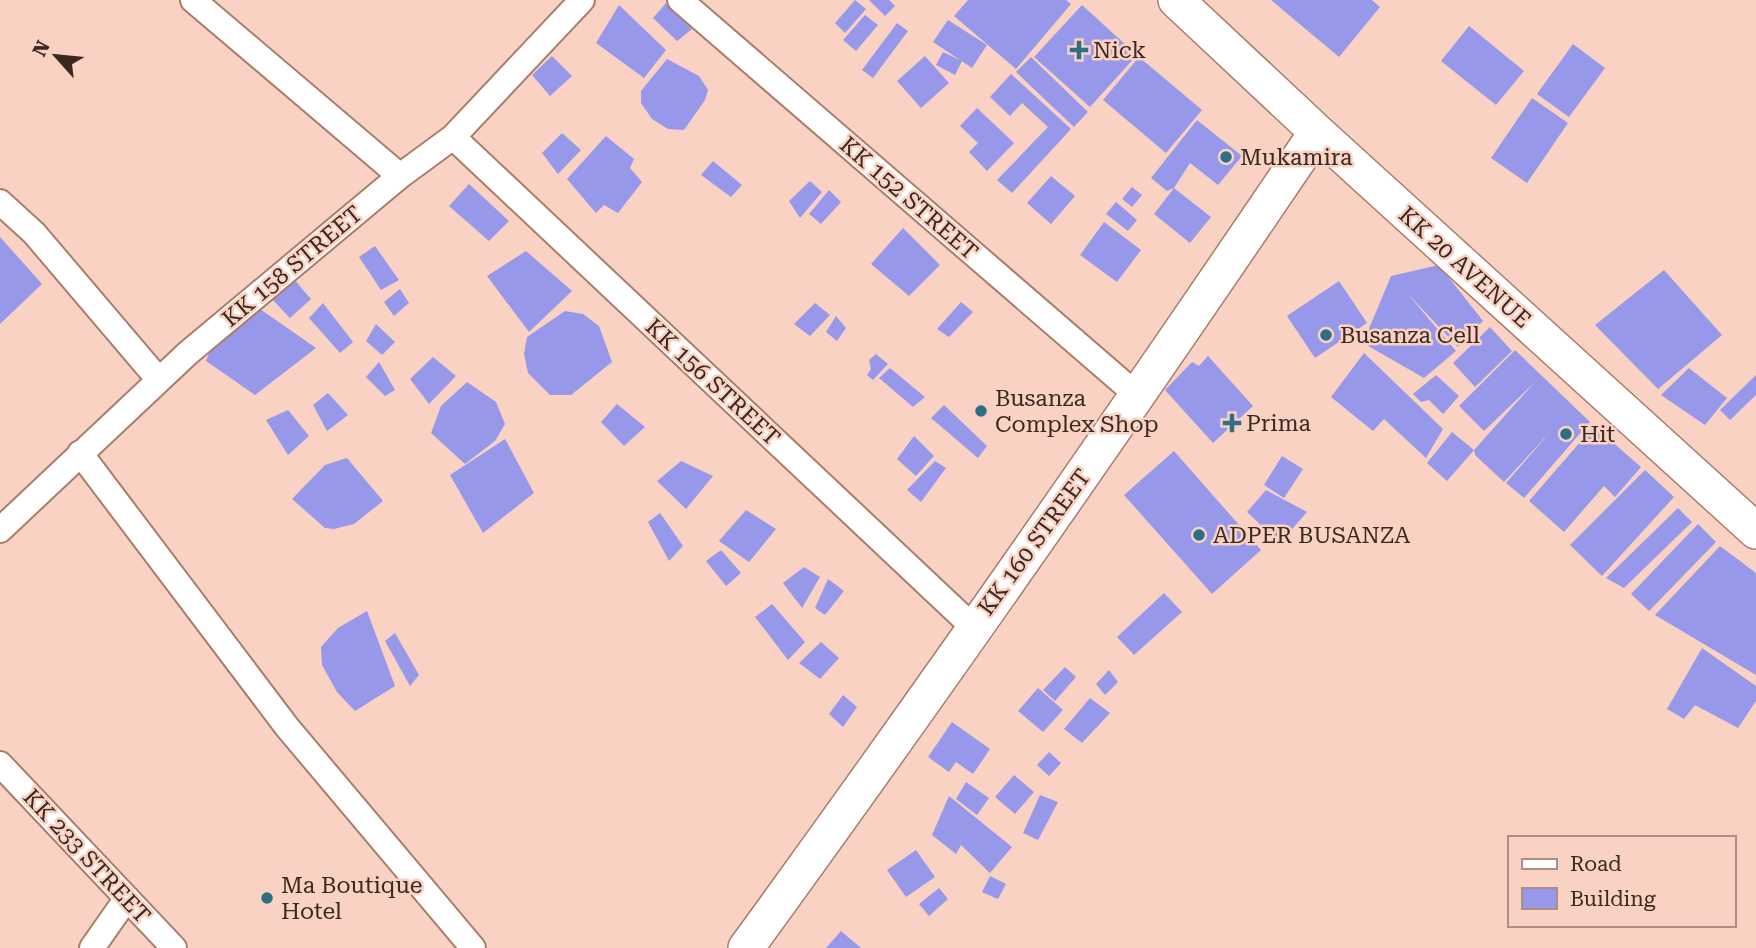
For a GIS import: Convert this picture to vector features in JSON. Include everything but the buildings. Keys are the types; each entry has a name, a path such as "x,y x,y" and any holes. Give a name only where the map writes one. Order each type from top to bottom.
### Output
{"main road":[{"name":"KK 20 AVENUE","path":"1176,0 1317,132 1756,531"},
{"name":"KK 160 STREET","path":"746,948 887,755 973,627 1138,396 1317,132"}],"street":[{"path":"193,0 400,176"},
{"name":"KK 158 STREET","path":"0,530 159,380 400,176 453,137 582,0"},
{"name":"KK 152 STREET","path":"680,0 1138,396"},
{"name":"KK 156 STREET","path":"453,137 973,627"},
{"path":"0,202 34,233 159,380"},
{"path":"80,453 287,727 473,948"},
{"name":"KK 233 STREET","path":"0,764 174,948"},
{"path":"92,948 127,898"}],"place":[{"name":"Nick","path":"1079,50"},
{"name":"Mukamira","path":"1226,157"},
{"name":"Busanza Cell","path":"1326,335"},
{"name":"Busanza Complex Shop","path":"981,411"},
{"name":"Prima","path":"1232,423"},
{"name":"Hit","path":"1566,434"},
{"name":"ADPER BUSANZA","path":"1199,535"},
{"name":"Ma Boutique Hotel","path":"267,898"}]}
